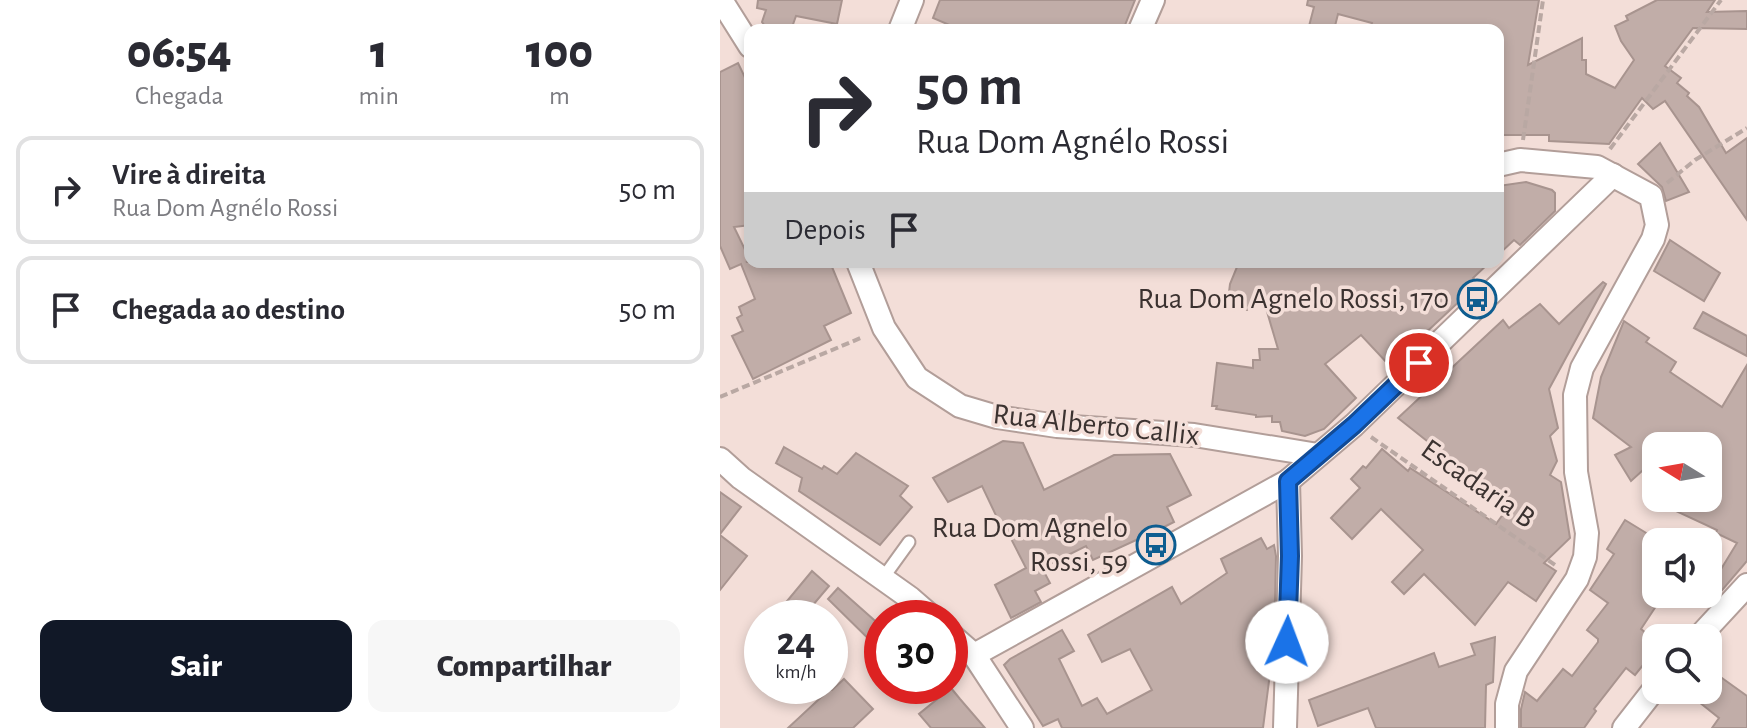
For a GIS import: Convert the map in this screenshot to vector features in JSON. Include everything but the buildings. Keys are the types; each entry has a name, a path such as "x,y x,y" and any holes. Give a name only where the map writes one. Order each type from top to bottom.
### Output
{"street":[{"path":"721,0 744,36"},
{"path":"902,24 912,0"},
{"path":"1143,24 1153,0"},
{"path":"1507,728 1507,704 1516,671 1577,579 1585,557 1587,533 1576,472 1575,395 1582,368 1653,239 1657,225 1651,196 1605,171 1509,162"},
{"path":"974,655 1288,481 1354,425 1605,171"},
{"name":"Rua Alberto Callix","path":"860,268 884,328 917,378 960,406 997,417 1057,426 1194,435 1318,455"},
{"path":"720,459 741,478 910,600"},
{"path":"1285,728 1290,556 1288,481"},
{"path":"1711,624 1747,585"},
{"path":"968,650 1022,728"},
{"path":"1624,728 1643,704"}],"lane":[{"path":"883,578 909,542"}],"path":[{"path":"1509,162 1543,0"},
{"path":"1605,171 1721,0"},
{"path":"1651,196 1695,160 1747,128"},
{"path":"720,397 884,328"},
{"name":"Escadaria B","path":"1354,425 1577,579"}],"place":[{"name":"Rua Dom Agnelo Rossi, 170","path":"1477,299"},
{"name":"Rua Dom Agnelo Rossi, 59","path":"1156,545"}],"route":[{"path":"1287,642 1290,556 1288,481 1354,425 1419,363"}]}
